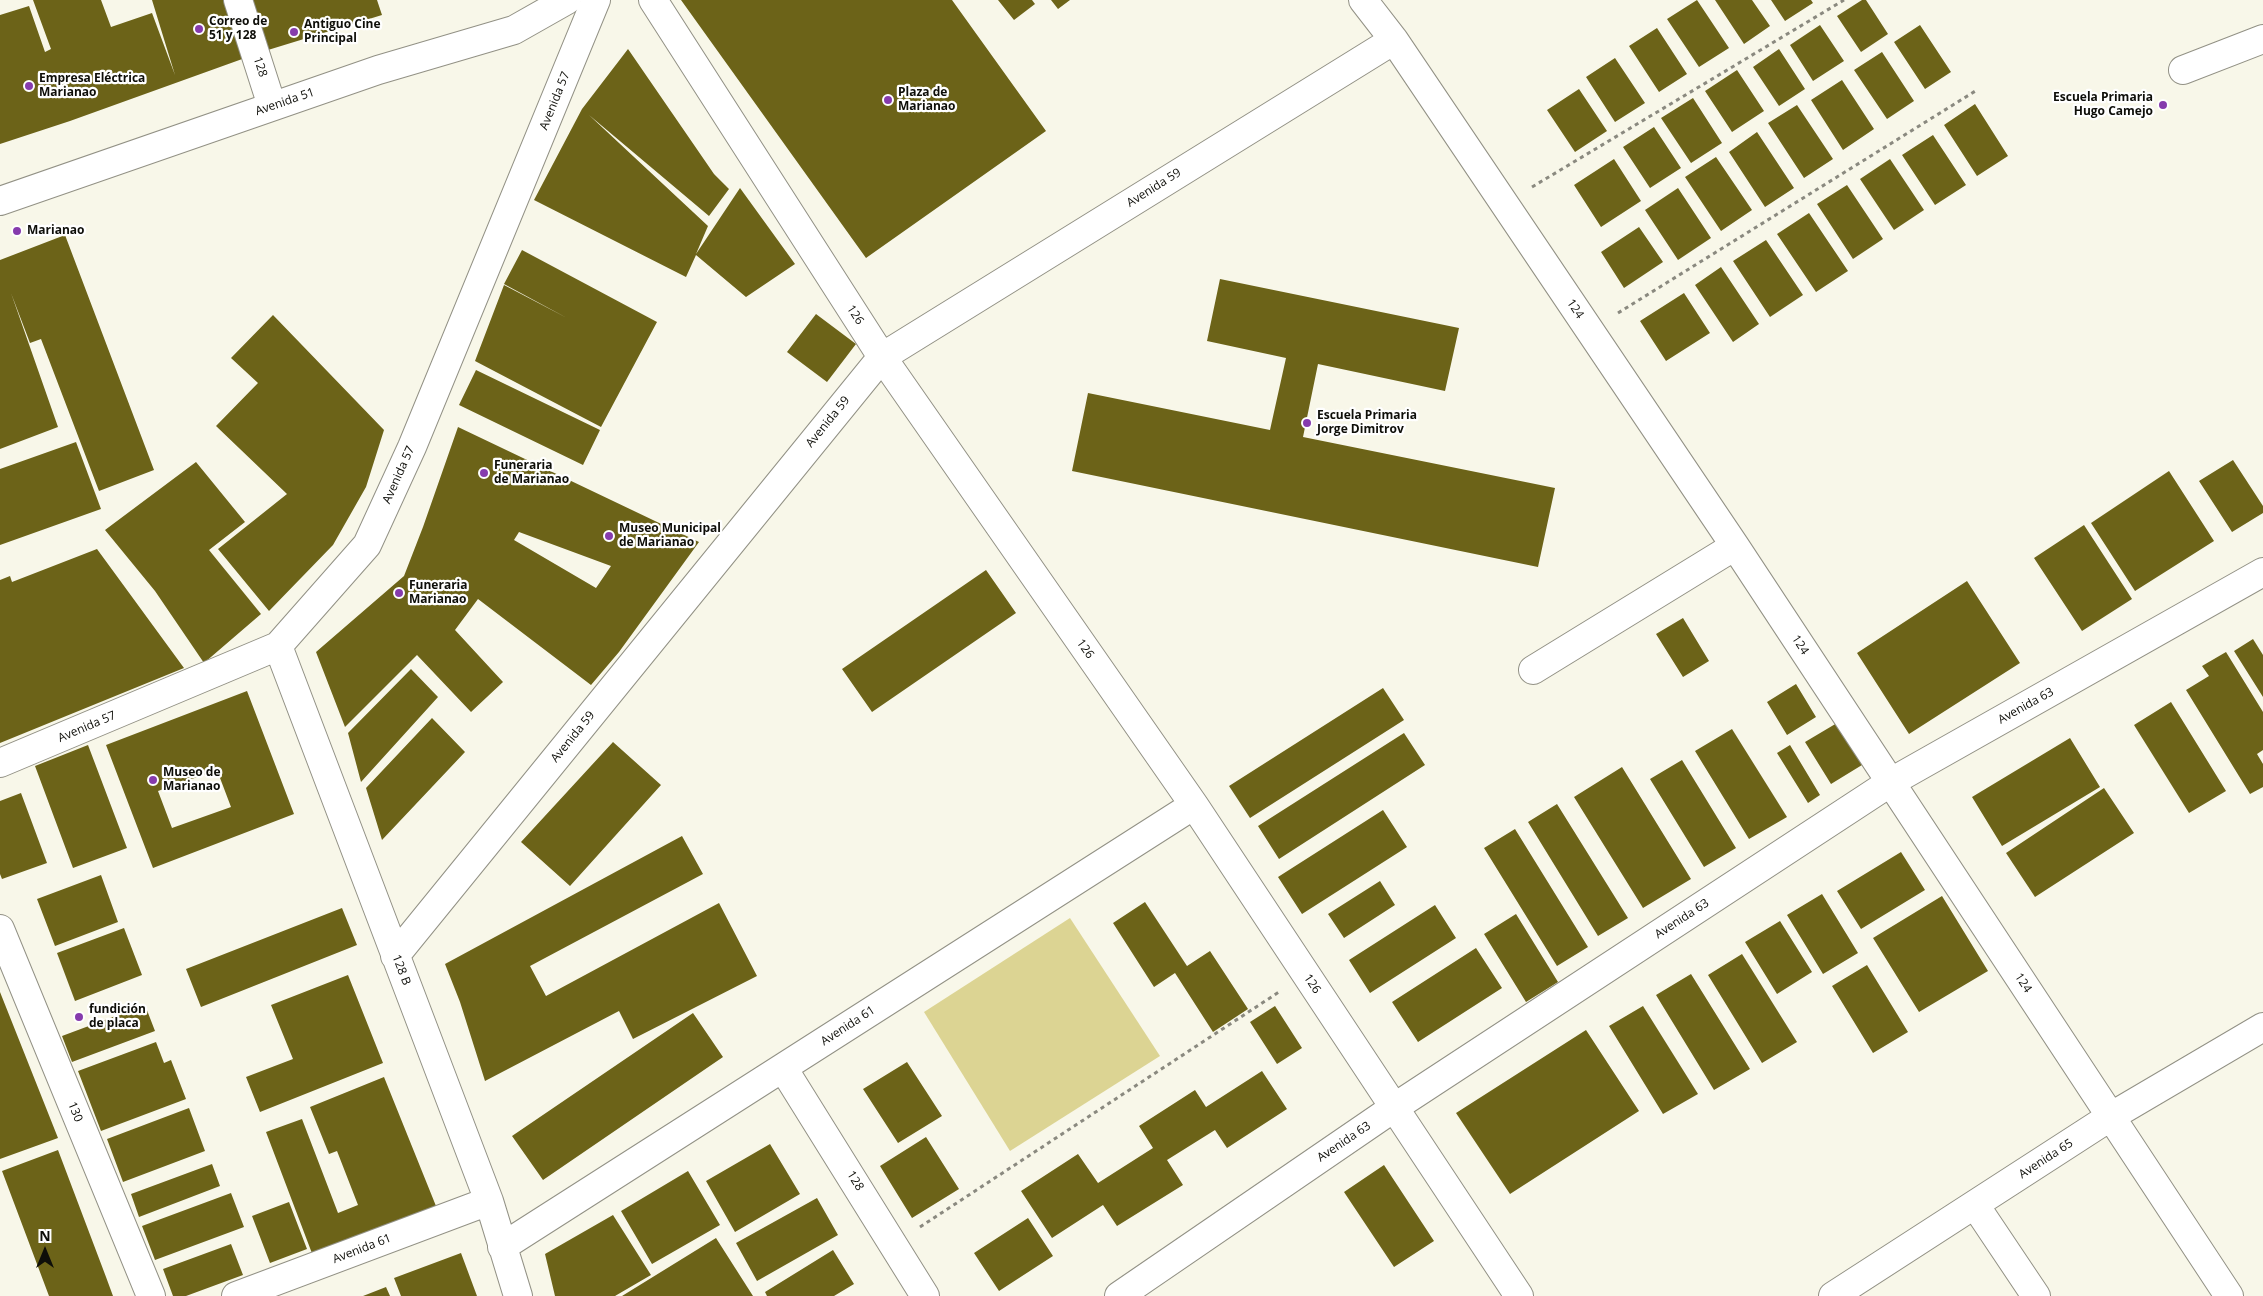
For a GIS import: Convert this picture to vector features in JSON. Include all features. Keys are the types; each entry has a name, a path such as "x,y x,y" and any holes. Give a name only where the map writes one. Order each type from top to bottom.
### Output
{"street":[{"name":"128","path":"238,0 272,106"},
{"name":"Avenida 51","path":"0,201 378,70 514,30 567,0"},
{"name":"Avenida 57","path":"0,764 278,646 367,545 412,447 596,0"},
{"name":"126","path":"653,0 882,356 1194,805 1519,1296"},
{"name":"124","path":"1363,0 1394,40 1735,546 2229,1296"},
{"path":"2182,70 2263,39"},
{"name":"Avenida 59","path":"396,956 882,356 1394,40"},
{"path":"1533,670 1735,546"},
{"name":"Avenida 63","path":"1119,1296 1395,1107 1891,782 2263,572"},
{"name":"128 B","path":"278,646 489,1201 518,1296"},
{"name":"Avenida 61","path":"502,1247 1194,805"},
{"name":"130","path":"0,929 151,1296"},
{"name":"Avenida 65","path":"1832,1296 2110,1117 2263,1027"},
{"name":"128","path":"783,1068 925,1296"},
{"name":"Avenida 61","path":"236,1296 489,1201"},
{"path":"1975,1205 2036,1296"}],"path":[{"path":"1504,204 1844,0"},
{"path":"1589,331 1977,90"},
{"path":"894,1244 1306,974"}],"shaded area":[{"path":"1070,918 1160,1056 1010,1151 924,1012"}],"building":[{"path":"33,0 101,0 111,27 152,13 175,75 152,0 228,0 245,58 0,144 0,15 29,6 45,52 51,49"},
{"name":"Antiguo Cine Principal","path":"253,0 377,0 382,15 268,50"},
{"name":"Plaza de Marianao","path":"681,0 952,0 1046,131 866,258"},
{"path":"998,0 1032,0 1035,4 1014,20"},
{"path":"1051,0 1070,0 1058,9"},
{"path":"1697,0 1729,48 1699,67 1667,19"},
{"path":"1715,0 1752,0 1770,26 1744,44"},
{"path":"1771,0 1811,0 1813,3 1785,21"},
{"path":"1862,0 1866,0 1888,34 1861,52 1837,16"},
{"path":"1820,25 1844,61 1813,81 1790,45"},
{"path":"1920,25 1951,72 1925,89 1894,42"},
{"path":"1657,28 1687,74 1659,92 1629,46"},
{"path":"628,49 714,174 729,189 709,216 589,115 708,226 696,254 740,188 795,264 746,297 696,255 686,277 534,200 582,109"},
{"path":"1779,49 1805,89 1779,106 1753,67"},
{"path":"1882,52 1914,101 1887,119 1854,70"},
{"path":"1615,58 1645,103 1615,122 1586,77"},
{"path":"1737,70 1764,111 1732,132 1705,91"},
{"path":"1842,80 1874,129 1843,150 1811,100"},
{"path":"1579,89 1607,131 1575,152 1547,110"},
{"path":"1693,98 1722,143 1691,163 1661,118"},
{"path":"1975,104 2008,156 1977,176 1944,125"},
{"path":"1797,105 1833,159 1804,178 1768,123"},
{"path":"1654,127 1681,168 1650,188 1623,147"},
{"path":"1757,132 1794,188 1765,207 1729,152"},
{"path":"1933,135 1966,185 1935,205 1902,155"},
{"path":"1716,157 1752,210 1721,231 1685,177"},
{"path":"1614,159 1641,201 1601,227 1574,185"},
{"path":"1890,159 1924,210 1894,230 1860,179"},
{"path":"1847,185 1883,239 1853,259 1817,204"},
{"path":"1678,188 1711,238 1678,260 1645,210"},
{"path":"1809,213 1848,271 1816,292 1777,234"},
{"path":"1639,227 1663,262 1624,288 1601,252"},
{"path":"65,235 154,470 99,491 41,339 30,343 11,293 58,427 0,449 0,260"},
{"path":"1766,240 1803,295 1770,317 1733,261"},
{"path":"522,250 657,322 601,427 475,361 504,285 567,318 504,284"},
{"path":"1721,267 1759,324 1733,342 1695,285"},
{"path":"1220,279 1459,328 1445,391 1318,364 1303,437 1555,488 1538,567 1072,471 1088,393 1270,430 1286,358 1207,341"},
{"path":"1684,293 1710,333 1666,361 1640,321"},
{"path":"816,314 856,344 827,382 787,352"},
{"path":"273,315 384,430 366,487 333,545 269,611 218,549 287,494 216,426 258,383 231,358"},
{"path":"476,370 600,430 583,465 459,405"},
{"path":"458,427 699,542 619,652 591,685 478,599 455,630 503,682 471,712 417,655 345,727 316,652 404,576","holes":["519,532 611,566 596,588 514,540"]},
{"path":"76,442 101,509 0,545 0,469"},
{"path":"2233,460 2263,506 2263,513 2232,532 2199,481"},
{"path":"196,462 245,522 209,550 261,614 204,663 155,591 105,530"},
{"path":"2169,471 2214,541 2135,591 2091,523"},
{"path":"2084,525 2132,599 2082,631 2034,558"},
{"path":"97,549 184,668 0,743 0,580 10,576 12,582"},
{"path":"986,570 1016,613 872,712 842,669"},
{"path":"1967,581 2020,663 1909,734 1857,653"},
{"path":"1683,618 1709,661 1683,677 1656,634"},
{"path":"2253,639 2263,655 2263,697 2234,651"},
{"path":"2226,652 2263,712 2263,750 2257,754 2263,764 2263,787 2250,794 2186,690 2209,676 2202,666"},
{"path":"411,669 438,697 361,782 348,733"},
{"path":"1796,684 1816,717 1787,735 1767,702"},
{"path":"1383,688 1404,720 1250,818 1229,786"},
{"name":"Museo de Marianao","path":"247,691 294,814 153,868 106,745","holes":["217,770 231,807 172,828 158,791"]},
{"path":"2171,702 2226,791 2189,813 2134,725"},
{"path":"432,718 465,752 382,840 366,788"},
{"path":"1837,723 1862,765 1831,784 1805,742"},
{"path":"1732,729 1787,817 1749,839 1695,751"},
{"path":"1404,733 1425,765 1279,859 1258,826"},
{"path":"2070,738 2100,787 2002,846 1972,797"},
{"path":"613,742 661,785 570,886 521,842"},
{"path":"88,745 127,848 73,868 35,766"},
{"path":"1790,745 1820,795 1808,803 1777,753"},
{"path":"1682,760 1736,848 1704,867 1650,779"},
{"path":"1622,767 1691,879 1643,908 1574,797"},
{"path":"2104,788 2134,833 2035,897 2006,853"},
{"path":"21,793 47,863 2,879 0,874 0,801"},
{"path":"1557,804 1628,918 1598,936 1528,822"},
{"path":"1383,810 1407,847 1302,914 1278,877"},
{"path":"1515,829 1588,947 1557,966 1484,848"},
{"path":"682,836 703,874 530,966 546,996 719,903 757,976 633,1039 619,1011 485,1081 460,1002 445,964"},
{"path":"1901,852 1925,890 1861,929 1837,891"},
{"path":"101,875 118,922 55,946 37,899"},
{"path":"1380,881 1395,905 1344,938 1328,914"},
{"path":"1822,894 1858,953 1823,974 1787,915"},
{"path":"1942,896 1988,971 1919,1012 1873,938"},
{"path":"1145,902 1187,966 1210,951 1248,1009 1213,1032 1175,973 1154,987 1113,923"},
{"path":"1435,905 1456,938 1370,993 1349,960"},
{"path":"342,908 357,945 201,1007 186,969"},
{"path":"1516,914 1558,982 1526,1002 1484,934"},
{"path":"1780,921 1812,972 1777,994 1745,942"},
{"path":"124,928 142,975 75,1001 57,953"},
{"path":"1476,948 1502,988 1418,1042 1392,1002"},
{"path":"1742,954 1797,1042 1762,1063 1708,975"},
{"path":"1867,965 1908,1032 1873,1053 1832,986"},
{"path":"1691,974 1750,1069 1714,1090 1656,995"},
{"path":"348,975 383,1063 260,1112 246,1077 293,1059 271,1005"},
{"path":"0,992 58,1138 0,1159"},
{"path":"145,1005 155,1031 72,1062 62,1036"},
{"path":"1275,1006 1302,1048 1277,1064 1250,1022"},
{"path":"1643,1006 1698,1094 1663,1114 1609,1026"},
{"path":"693,1013 723,1057 543,1180 512,1136"},
{"path":"1586,1030 1639,1111 1510,1194 1456,1113"},
{"path":"156,1042 164,1063 171,1060 186,1099 101,1131 78,1071"},
{"path":"907,1062 942,1116 898,1143 863,1089"},
{"path":"1262,1071 1287,1109 1227,1148 1215,1130 1167,1160 1183,1185 1117,1226 1103,1205 1052,1238 1021,1191 1078,1154 1098,1183 1153,1148 1139,1126 1195,1090 1206,1107"},
{"path":"384,1077 438,1211 313,1256 266,1132 302,1119 338,1213 358,1205 337,1151 329,1154 310,1107"},
{"path":"189,1108 205,1151 123,1182 107,1139"},
{"path":"926,1137 959,1189 912,1218 880,1166"},
{"path":"770,1144 800,1194 735,1232 706,1181"},
{"path":"58,1150 113,1296 49,1296 2,1171"},
{"path":"212,1164 220,1186 139,1217 131,1194"},
{"path":"1384,1165 1434,1241 1394,1267 1344,1192"},
{"path":"688,1171 720,1225 652,1264 621,1211"},
{"path":"231,1193 244,1227 155,1260 142,1226"},
{"path":"817,1198 838,1235 757,1281 736,1243"},
{"path":"289,1202 307,1249 270,1263 252,1216"},
{"path":"613,1215 651,1275 615,1296 555,1296 545,1254"},
{"path":"1028,1218 1053,1256 999,1291 974,1253"},
{"path":"716,1238 753,1296 622,1296"},
{"path":"231,1244 243,1275 186,1296 173,1296 163,1269"},
{"path":"833,1250 854,1284 834,1296 767,1296 765,1292"},
{"path":"461,1253 477,1296 401,1296 394,1278"},
{"path":"386,1287 390,1296 363,1296"}],"place":[{"name":"Correo de 51 y 128","path":"199,29"},
{"name":"Antiguo Cine Principal","path":"294,32"},
{"name":"Empresa Eléctrica Marianao","path":"29,86"},
{"name":"Plaza de Marianao","path":"888,100"},
{"name":"Escuela Primaria Hugo Camejo","path":"2163,105"},
{"name":"Marianao","path":"17,231"},
{"name":"Escuela Primaria Jorge Dimitrov","path":"1307,423"},
{"name":"Funeraria de Marianao","path":"484,473"},
{"name":"Museo Municipal de Marianao","path":"609,536"},
{"name":"Funeraria Marianao","path":"399,593"},
{"name":"Museo de Marianao","path":"153,780"},
{"name":"fundición de placa","path":"79,1017"}]}
